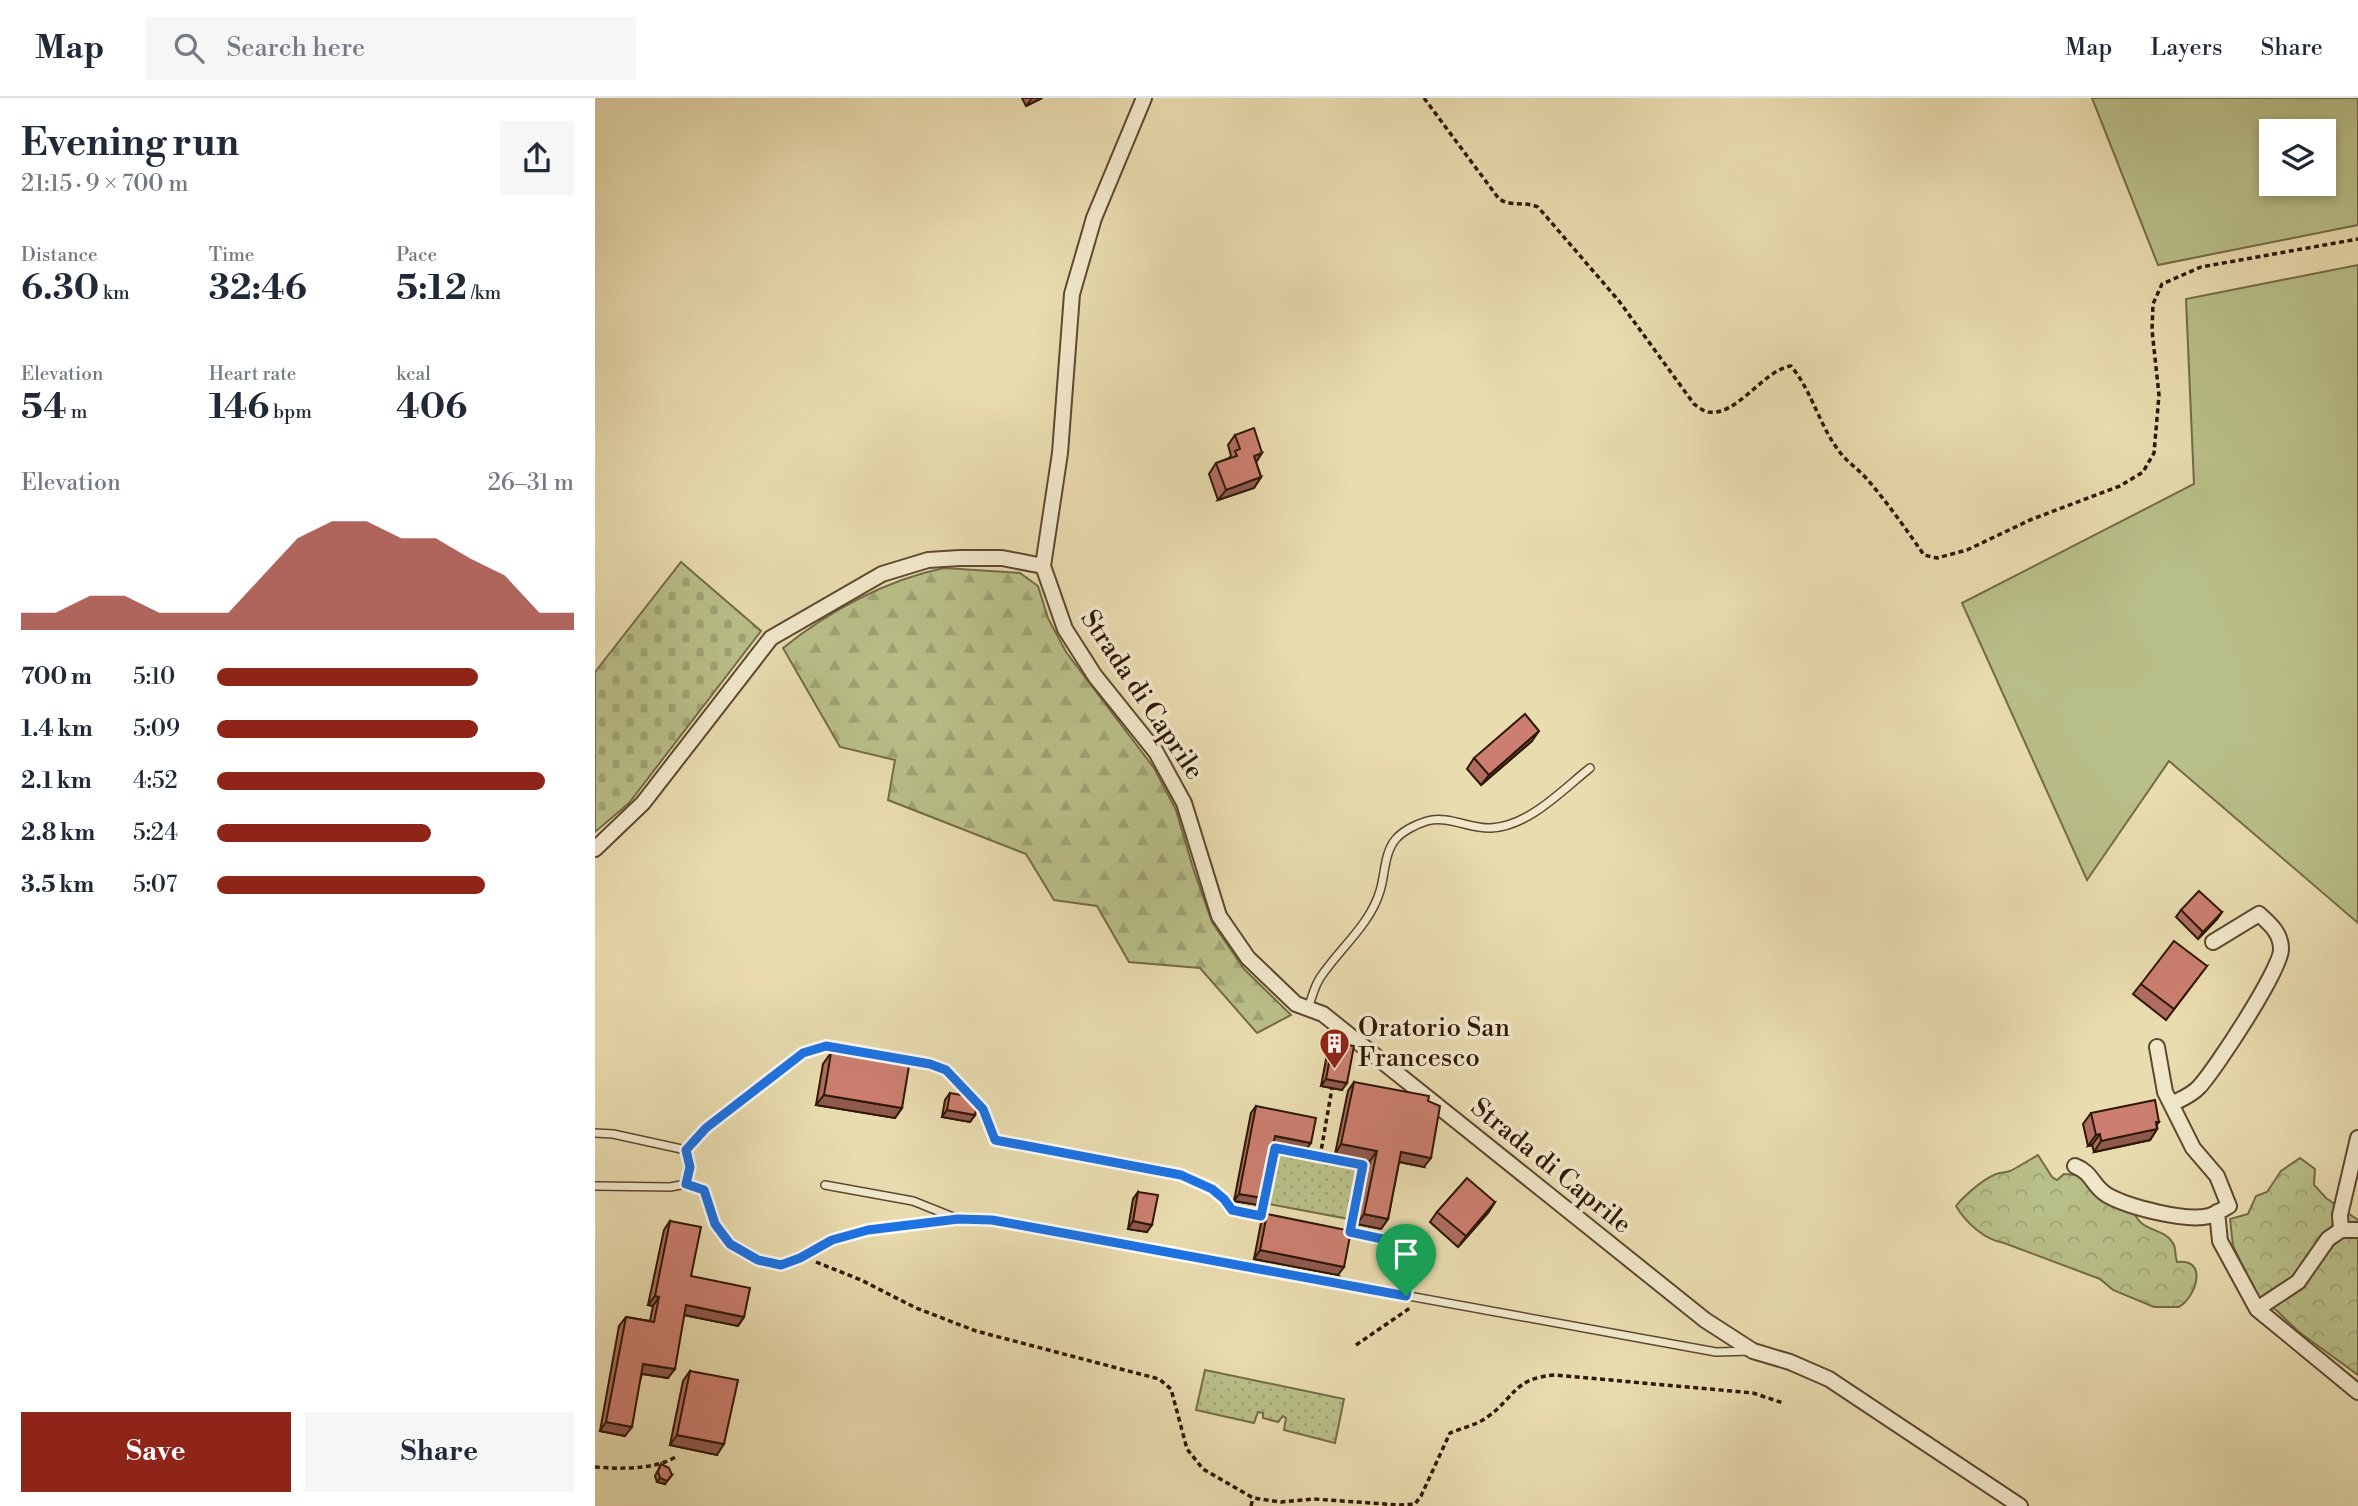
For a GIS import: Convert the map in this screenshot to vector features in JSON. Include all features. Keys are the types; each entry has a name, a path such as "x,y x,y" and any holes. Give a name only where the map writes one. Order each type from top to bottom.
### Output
{"street":[{"name":"Strada di Caprile","path":"1144,98 1094,218 1072,294 1060,453 1043,565 1065,629 1095,676 1156,752 1184,803 1219,916 1248,958 1296,1004 1323,1014 1705,1320 1753,1351 1790,1362 1829,1379 2020,1506"},
{"path":"595,849 643,803 771,638 882,575 928,560 1002,558 1043,565"},
{"path":"2172,1104 2199,1087 2257,1003 2280,961 2280,939 2274,928 2259,914 2213,942"},
{"path":"2075,1166 2085,1170 2099,1189 2108,1195 2142,1208 2162,1213 2209,1216 2229,1206 2217,1176 2193,1148 2165,1092 2157,1047"},
{"path":"2341,1230 2340,1215 2358,1138"},
{"path":"2217,1212 2220,1241 2257,1309 2358,1392"},
{"path":"2257,1309 2298,1282 2328,1239 2341,1230 2358,1230"}],"lane":[{"path":"1308,1009 1318,980 1371,913 1380,890 1386,859 1395,840 1409,829 1430,820 1490,828 1518,822 1544,806 1590,768"},
{"path":"595,1133 613,1134 686,1150 690,1167 686,1184"},
{"path":"595,1186 670,1187 686,1184 704,1190 715,1224 730,1244 758,1260 781,1265 832,1240 868,1230 958,1219 992,1220 1716,1352 1753,1351"},
{"path":"825,1185 913,1201 958,1219"}],"path":[{"path":"1424,98 1499,199 1508,205 1528,203 1538,207 1619,301 1694,404 1707,412 1733,406 1781,368 1791,366 1798,374 1820,421 1840,452 1864,475 1924,555 1937,558 1967,550 2030,520 2120,486 2143,472 2154,453 2159,395 2152,330 2153,304 2162,285 2201,267 2358,239"},
{"path":"686,1150 706,1128 803,1053 826,1046 930,1064 946,1070 983,1109 995,1140 1181,1175 1212,1189 1232,1210 1261,1216 1275,1148 1363,1165 1350,1232 1415,1246 1406,1296"},
{"path":"1320,1157 1332,1088"},
{"path":"800,1258 832,1266 916,1308 976,1331 1159,1378 1171,1389 1187,1449 1203,1469 1253,1498 1280,1502 1314,1499 1415,1504 1450,1433 1484,1419 1534,1376 1555,1375 1753,1393 1783,1403"},
{"path":"1356,1345 1424,1299"},
{"path":"595,1467 625,1469 670,1460 677,1456"},
{"path":"1251,1506 1253,1498"}],"green space":[{"path":"2092,98 2358,98 2358,225 2158,265"},
{"path":"2358,265 2358,923 2169,761 2087,880 1962,603 2194,484 2186,299"},
{"path":"681,562 761,631 629,803 595,832 595,672"},
{"path":"944,568 1020,573 1038,586 1048,618 1066,652 1154,768 1176,810 1212,922 1244,969 1291,1015 1257,1033 1200,968 1129,962 1097,906 1054,900 1026,854 888,800 895,760 840,747 783,648 819,622 859,599 901,580"},
{"path":"1280,1152 1359,1167 1349,1219 1269,1204"},
{"path":"2038,1155 2052,1177 2057,1180 2064,1174 2078,1175 2096,1195 2133,1209 2141,1223 2170,1239 2175,1247 2177,1262 2187,1262 2196,1272 2194,1287 2185,1302 2179,1307 2154,1307 2113,1290 2100,1279 1990,1238 1965,1219 1956,1206 1979,1184"},
{"path":"2300,1158 2315,1169 2314,1185 2326,1198 2358,1220 2358,1375 2299,1332 2276,1310 2260,1301 2233,1246 2230,1219 2248,1214 2256,1196 2267,1192 2281,1171"},
{"path":"1205,1370 1344,1399 1335,1443 1284,1430 1286,1418 1283,1416 1278,1422 1263,1418 1263,1413 1258,1412 1254,1423 1196,1410"}],"building":[{"path":"1254,428 1262,453 1254,456 1261,477 1226,490 1216,463 1237,456 1235,451 1240,449 1235,435"},
{"path":"1525,714 1539,731 1489,775 1474,758"},
{"path":"2199,891 2222,912 2203,932 2181,910"},
{"path":"2174,941 2207,966 2174,1009 2141,984"},
{"name":"Oratorio San Francesco","path":"1333,1042 1354,1046 1347,1083 1326,1079"},
{"path":"831,1053 909,1066 902,1108 824,1095"},
{"path":"1354,1082 1429,1096 1428,1101 1440,1106 1431,1158 1401,1152 1388,1219 1364,1214 1377,1151 1341,1144"},
{"path":"950,1093 978,1098 975,1115 947,1110"},
{"path":"2155,1100 2159,1122 2156,1122 2157,1129 2101,1141 2100,1134 2096,1135 2091,1113"},
{"path":"1256,1106 1316,1118 1311,1143 1275,1136 1263,1198 1239,1194"},
{"path":"1467,1178 1495,1202 1466,1236 1437,1212"},
{"path":"1138,1192 1158,1195 1152,1225 1133,1221"},
{"path":"1267,1214 1351,1231 1344,1267 1260,1250"},
{"path":"670,1221 701,1227 691,1276 750,1288 744,1317 686,1305 675,1369 643,1364 632,1427 606,1422 626,1317 654,1322 659,1297 655,1296"},
{"path":"690,1371 738,1380 724,1444 677,1435"},
{"path":"661,1464 669,1468 672,1475 667,1481 660,1478 658,1472"}],"place":[{"name":"Oratorio San Francesco","path":"1335,1070"}],"route":[{"path":"826,1046 930,1064 946,1070 983,1109 995,1140 1181,1175 1212,1189 1232,1210 1261,1216 1275,1148 1363,1165 1350,1232 1415,1246 1406,1296 992,1220 958,1219 868,1230 832,1240 781,1265 758,1260 730,1244 715,1224 704,1190 686,1184 690,1167 686,1150 706,1128 803,1053 826,1046"}]}
